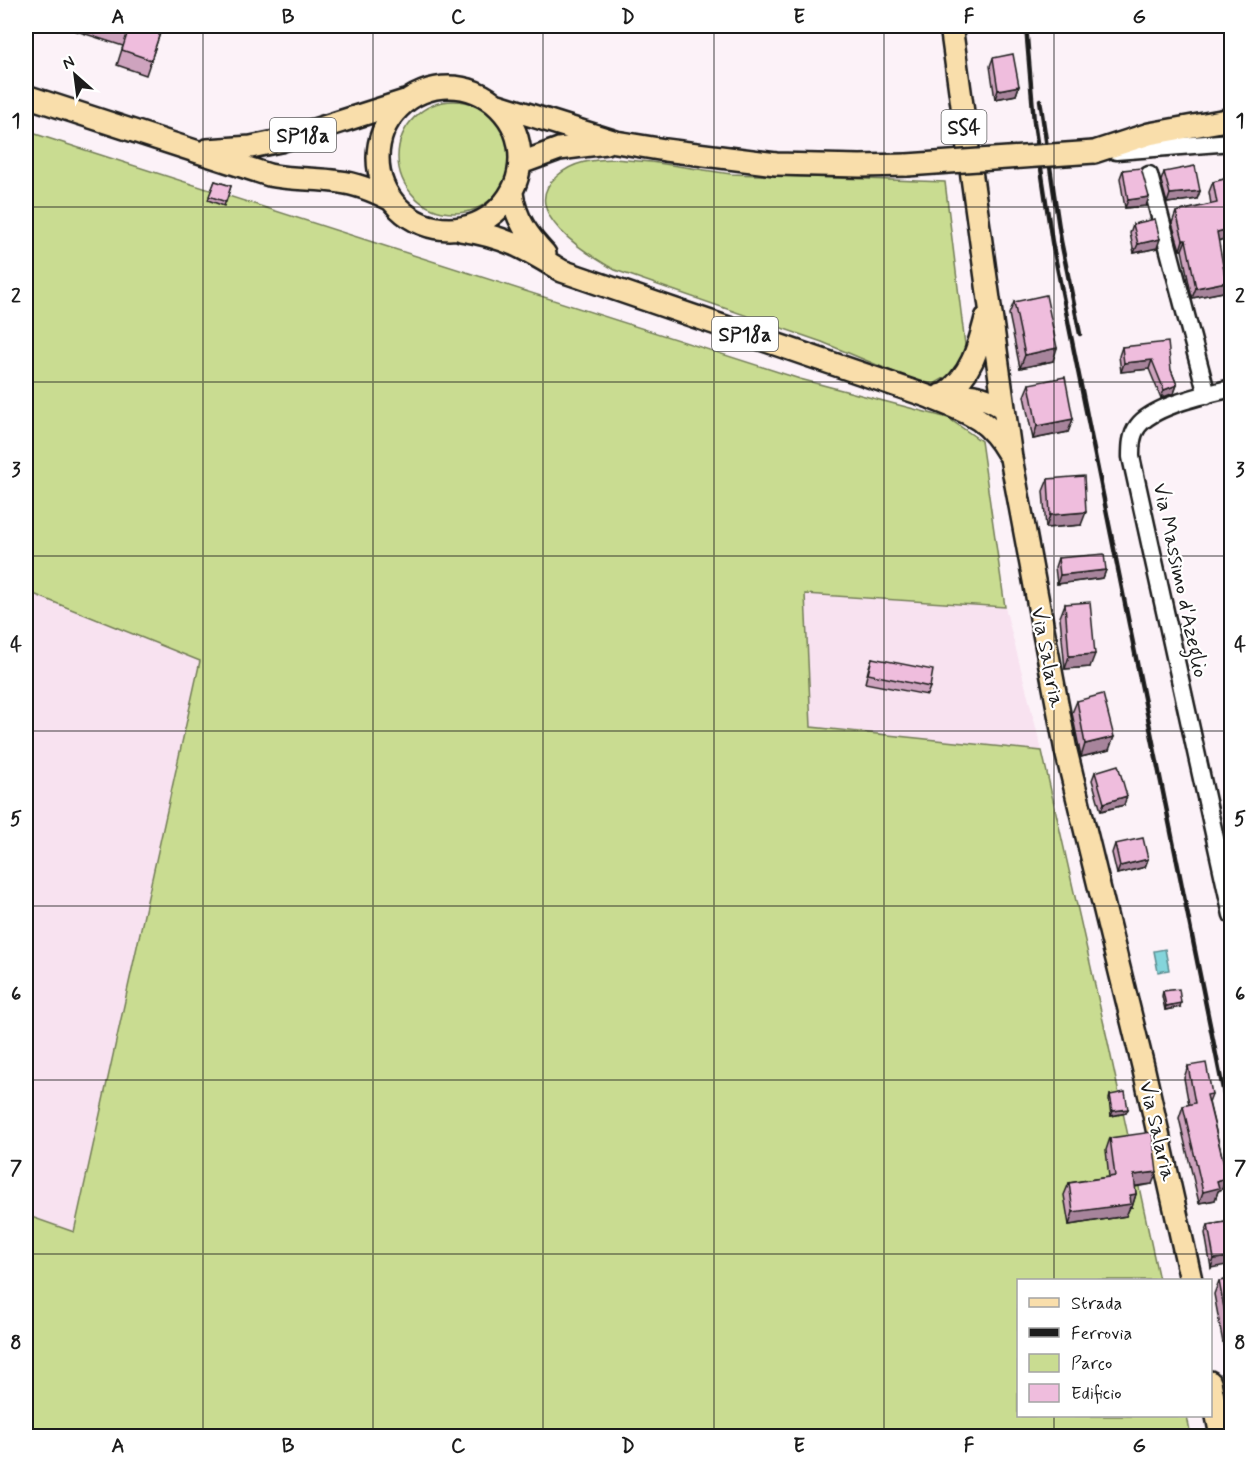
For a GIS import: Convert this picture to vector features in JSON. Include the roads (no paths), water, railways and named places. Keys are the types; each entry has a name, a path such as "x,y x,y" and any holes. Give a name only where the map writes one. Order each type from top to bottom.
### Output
{"main road":[{"name":"Via Salaria","path":"951,26 1003,408 1066,751 1143,1066 1191,1279"},
{"path":"498,105 511,122 519,142 521,164 513,193 499,210 481,223 461,230 440,230 421,224 403,214 390,199 380,179 377,157 381,135 391,116 407,100 429,89 453,87 477,92 498,105 616,142 776,164 908,165 1094,152 1149,134 1232,119"},
{"name":"SP18a","path":"26,96 269,175 294,179 340,181 370,189 390,199"},
{"name":"SP18a","path":"194,150 252,147 280,141 407,100"},
{"path":"521,164 559,149 616,142"},
{"name":"SP18a","path":"513,193 514,206 524,228 562,271"},
{"name":"SP18a","path":"461,230 507,240 562,271 935,395"},
{"path":"935,395 961,380 972,364 988,306"},
{"path":"935,395 977,395 1003,408 992,415 980,418"},
{"path":"935,395 980,418 996,435 1011,458"},
{"path":"1212,1392 1221,1437"}],"street":[{"path":"1094,152 1232,142"},
{"path":"1149,175 1207,395"},
{"name":"Via Massimo d'Azeglio","path":"1232,388 1168,408 1145,419 1134,433 1131,458 1232,915"}],"water":[{"path":"1165,949 1169,970 1158,972 1154,951"}],"railway":[{"path":"1026,26 1034,122 1052,242 1232,1134"},
{"path":"1040,100 1061,241 1080,334"}]}
